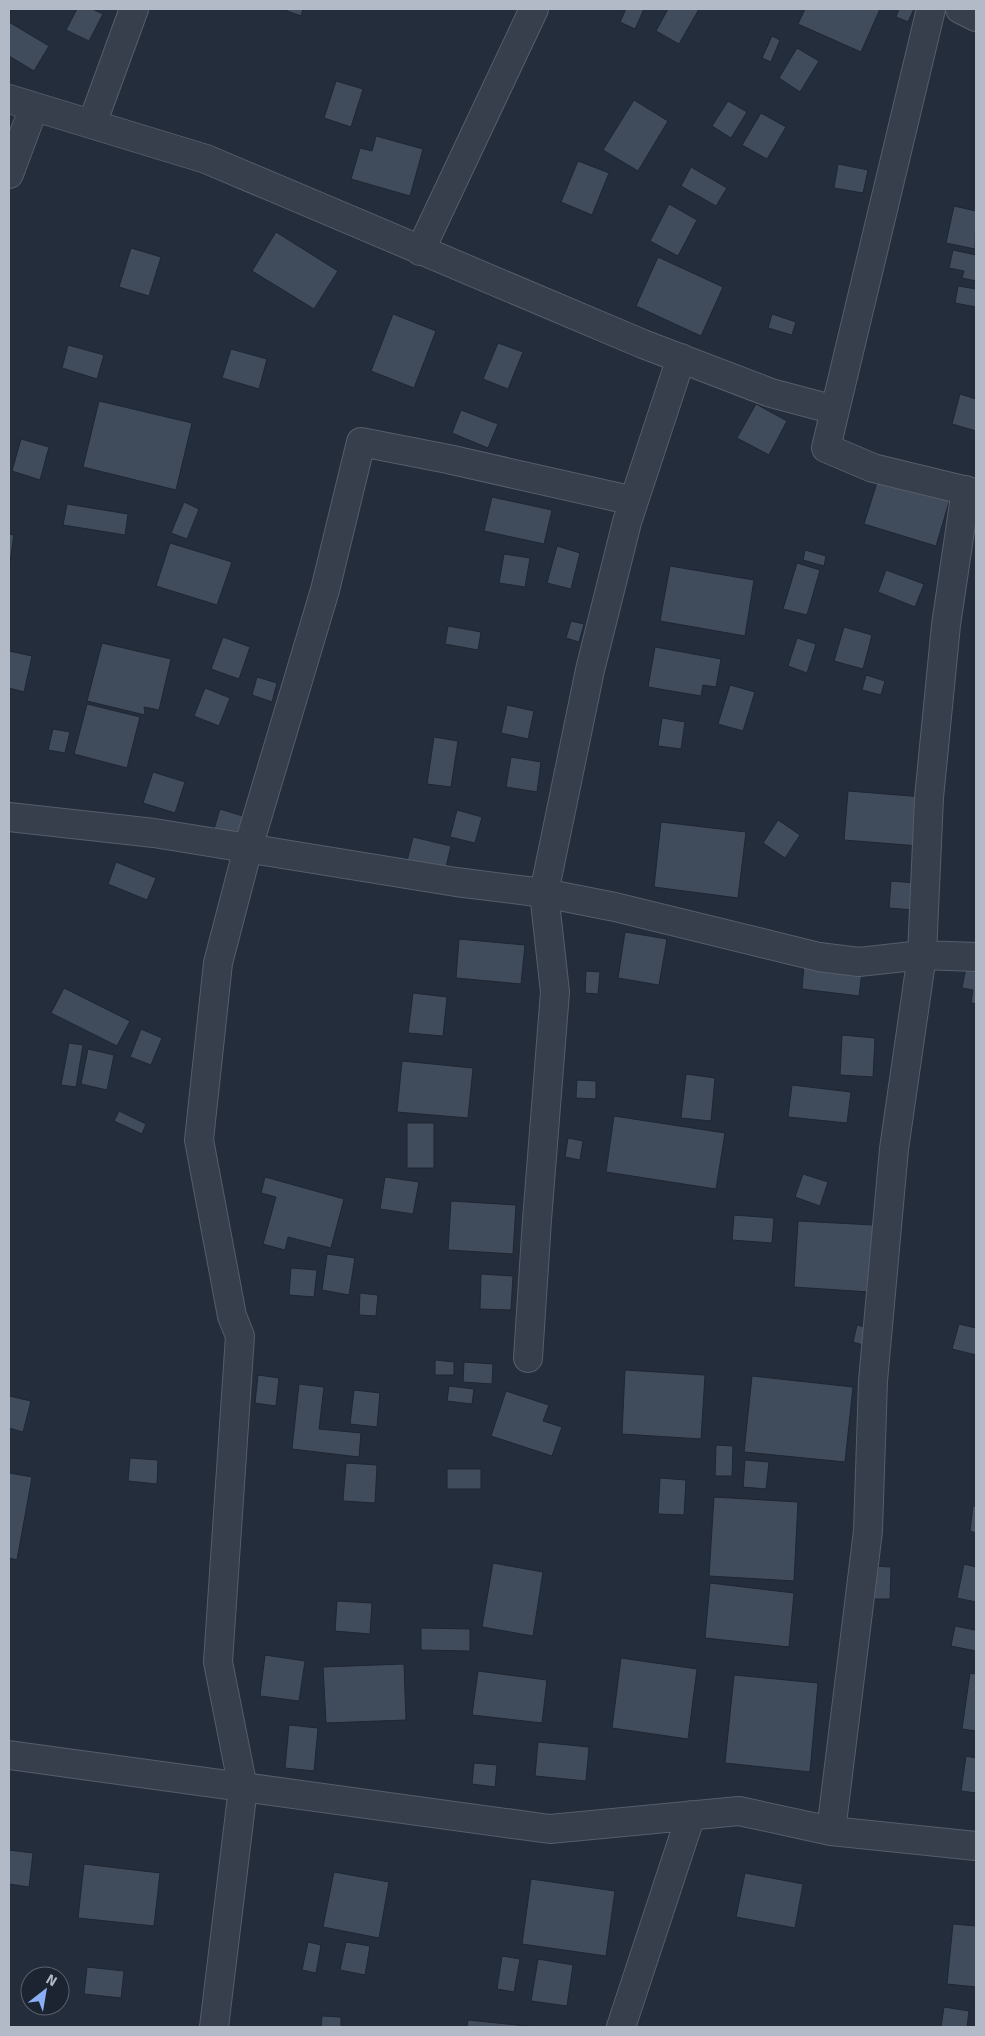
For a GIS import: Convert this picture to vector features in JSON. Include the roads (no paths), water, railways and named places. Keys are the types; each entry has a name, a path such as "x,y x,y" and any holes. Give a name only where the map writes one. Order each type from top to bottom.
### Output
{"street":[{"path":"92,124 134,9"},
{"path":"420,251 534,9"},
{"path":"831,1831 868,1531 873,1381 894,1149 922,956 929,798 946,625 971,492 873,468 826,448 931,9"},
{"path":"960,9 976,17"},
{"path":"9,174 21,103 206,159 420,251 681,358 771,392 835,410"},
{"path":"528,1358 555,992 544,893 590,670 627,522 681,358"},
{"path":"214,2027 243,1788 218,1662 240,1336 232,1316 199,1140 218,963 248,848 325,590 361,442 448,459 634,501"},
{"path":"9,817 154,833 456,882 544,893 614,907 818,957 859,962 922,956 976,957"},
{"path":"9,1755 550,1829 739,1811 831,1831 976,1846"},
{"path":"621,2027 691,1815"}]}
